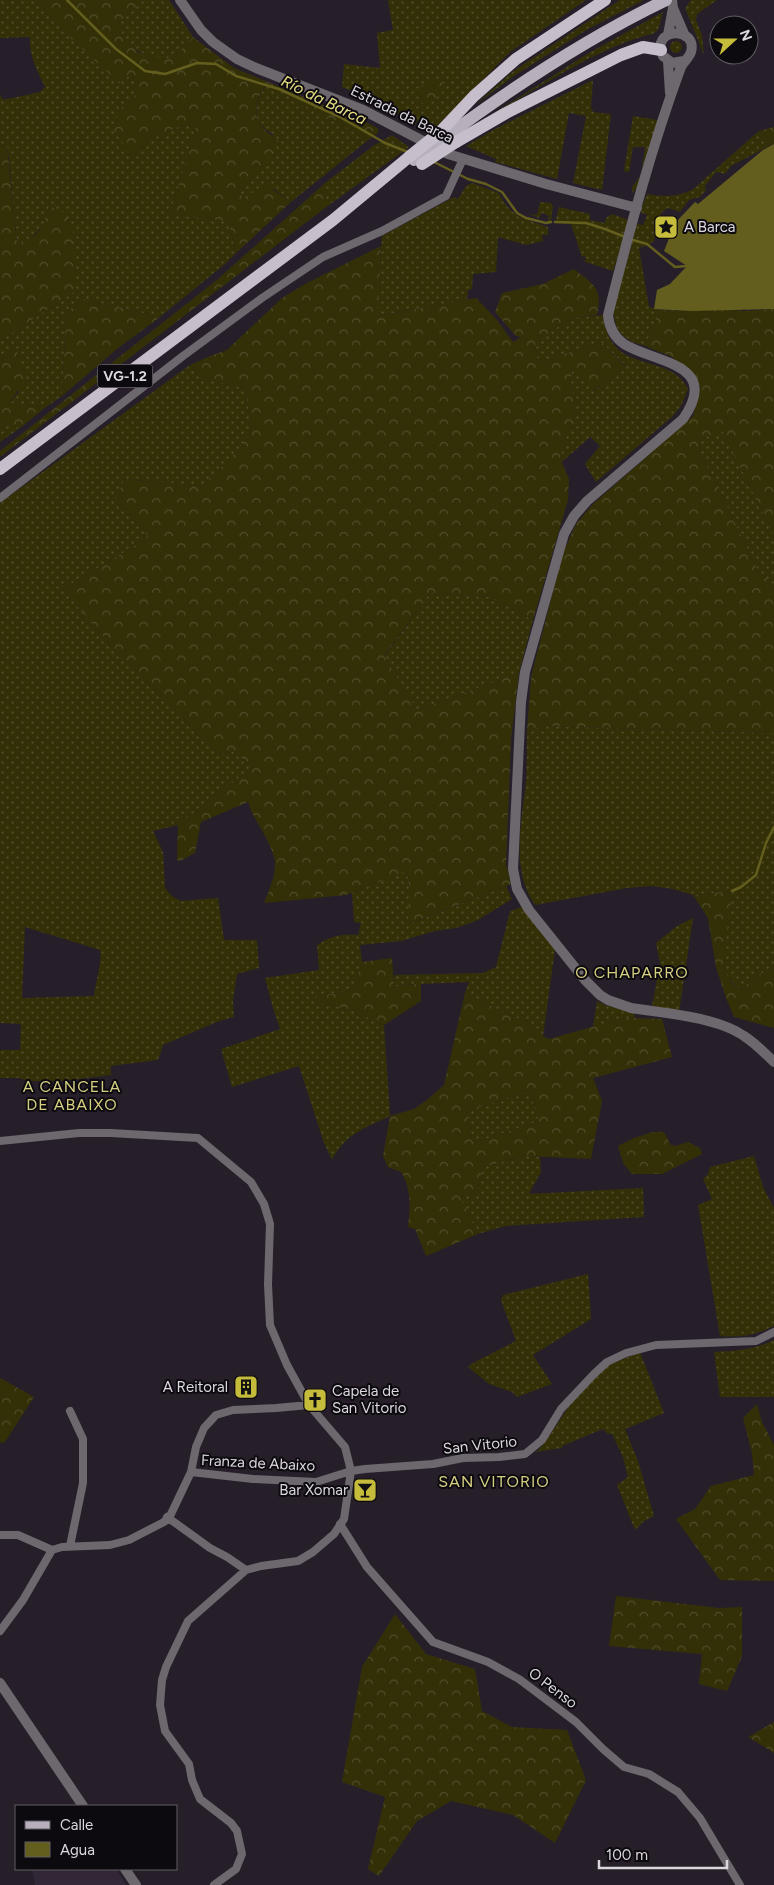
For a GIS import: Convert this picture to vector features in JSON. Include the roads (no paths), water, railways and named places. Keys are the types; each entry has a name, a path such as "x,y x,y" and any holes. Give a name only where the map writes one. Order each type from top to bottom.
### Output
{"highway":[{"path":"413,162 448,136 474,96 516,59 605,0"},
{"path":"413,162 448,136 513,109 621,55 644,47 665,56"},
{"name":"VG-1.2","path":"0,469 413,162"}],"main road":[{"path":"448,136 546,66 594,37 668,3"}],"street":[{"name":"Estrada da Barca","path":"180,0 200,30 237,59 363,110 419,140 463,159 637,208"},
{"path":"668,3 668,35"},
{"path":"668,3 692,49 684,61 670,97 608,315 609,323 619,341 629,347 681,368 692,382 694,396 683,419 587,501 578,511 564,534 525,672 521,702 513,870 517,889 529,910 585,980 600,995 624,1007 708,1021 727,1027 744,1036 774,1062"},
{"path":"670,97 662,42 668,35 677,32 686,36"},
{"path":"665,56 676,63 684,61"},
{"path":"0,498 183,356 262,298 323,257 382,231 446,196 463,159"},
{"path":"0,1141 79,1133 198,1138 251,1182 264,1204 270,1224 268,1284 270,1325 287,1365 309,1405 345,1447 351,1471 344,1519 334,1534 313,1552 298,1561 246,1570 188,1621 172,1651 162,1680 160,1705 165,1731 189,1764 192,1780 200,1799 231,1823 236,1831 242,1854 236,1869 214,1885"},
{"name":"San Vitorio","path":"351,1471 433,1464 463,1458 525,1454 542,1440 561,1408 581,1387 607,1362 621,1355 656,1345 756,1341 774,1332"},
{"name":"Franza de Abaixo","path":"52,1550 62,1546 110,1545 129,1540 164,1522 171,1514 191,1472 196,1446 204,1428 216,1416 233,1410 309,1405"},
{"path":"70,1411 83,1439 83,1483 70,1546"},
{"name":"Franza de Abaixo","path":"191,1472 253,1479 316,1482 351,1471"},
{"path":"167,1517 210,1548 246,1570"},
{"name":"O Penso","path":"340,1524 367,1568 433,1642 488,1662 519,1679 576,1722 602,1749 624,1767 649,1774 678,1792 700,1818 740,1885"},
{"path":"0,1535 18,1535 52,1550 23,1600 0,1631"},
{"path":"0,1683 82,1805"},
{"path":"126,1870 136,1885"}],"water":[{"path":"774,144 774,309 691,311 654,309 657,290 670,284 687,266 664,251 675,223 695,202 698,204 763,150"}],"waterway":[{"name":"Río da Barca","path":"67,0 116,49 145,71 165,74 197,63 216,64 236,76 279,89 340,117 385,143 408,152"},
{"name":"Río da Barca","path":"434,162 468,179 486,184 502,192 517,213 526,218 546,223 551,222"},
{"name":"Río da Barca","path":"555,222 586,223 625,237"},
{"name":"Río da Barca","path":"633,240 647,244 675,267 687,266"},
{"path":"732,891 741,887 756,875 766,843 774,827"}],"place":[{"name":"A Barca","path":"666,227"},
{"name":"A Reitoral","path":"246,1387"},
{"name":"Capela de San Vitorio","path":"315,1400"},
{"name":"Bar Xomar","path":"365,1490"}],"district":[{"name":"O CHAPARRO","path":"632,972"},
{"name":"A CANCELA DE ABAIXO","path":"72,1095"},
{"name":"SAN VITORIO","path":"494,1481"}]}
